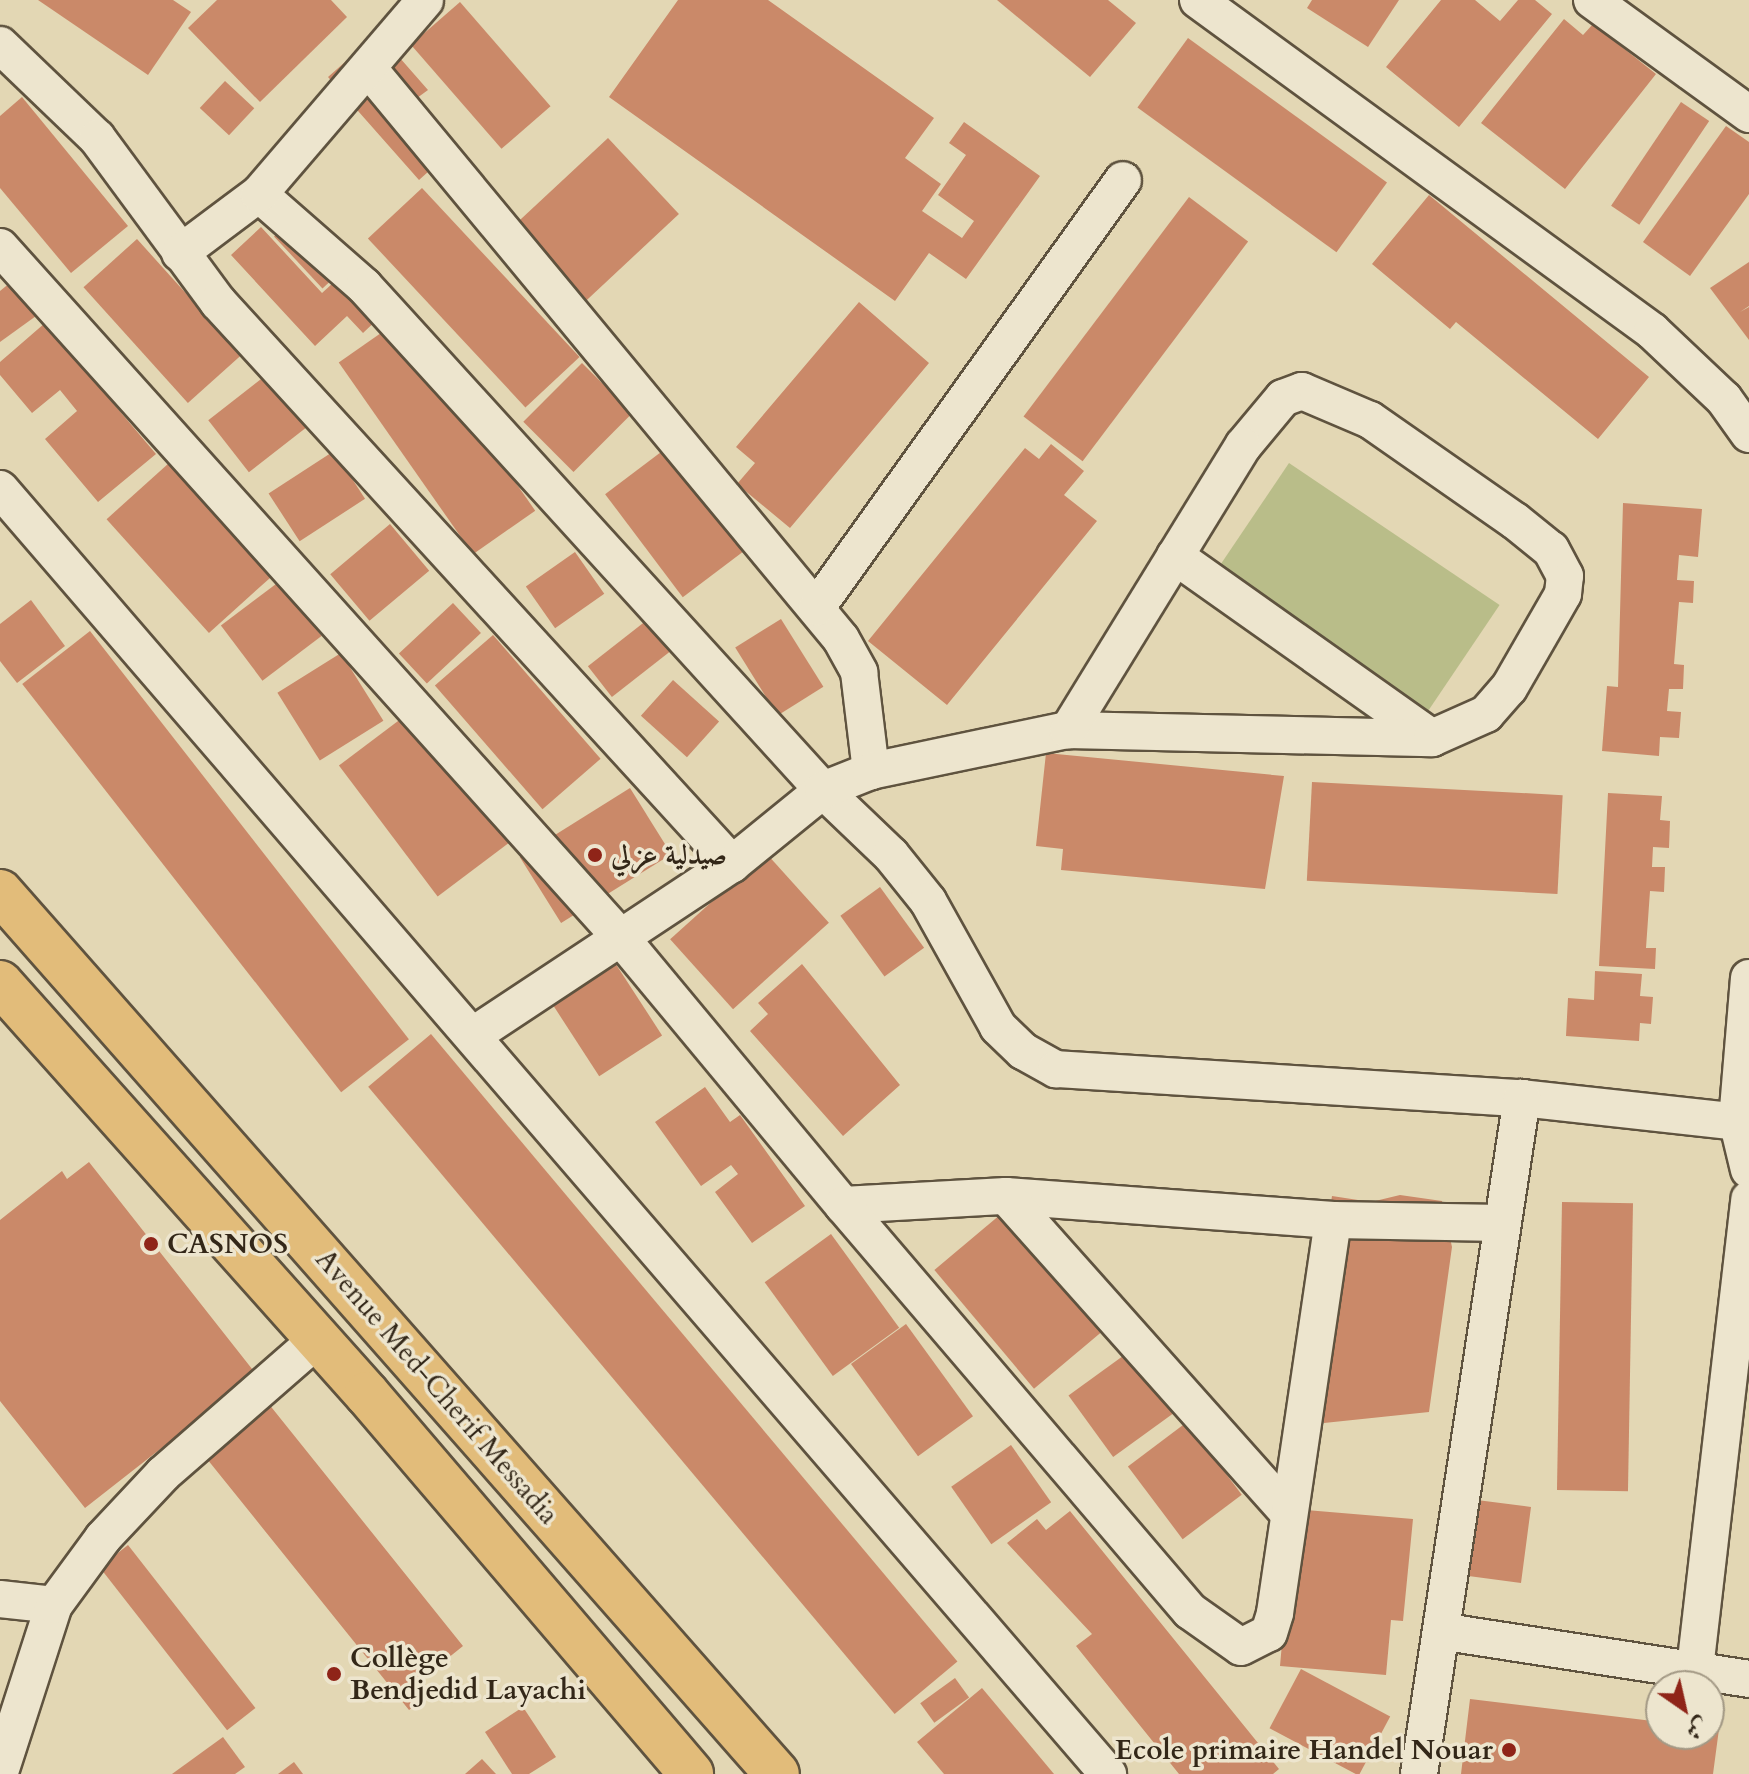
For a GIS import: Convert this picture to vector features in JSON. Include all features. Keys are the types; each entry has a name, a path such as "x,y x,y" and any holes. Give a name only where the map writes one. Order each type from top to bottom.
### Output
{"highway":[{"name":"Avenue Med-Cherif Messadia","path":"0,892 777,1774"},
{"name":"Avenue Med-Cherif Messadia","path":"0,983 318,1339 691,1774"}],"street":[{"path":"1198,0 1652,331 1749,434"},
{"path":"1592,0 1749,114"},
{"path":"180,253 259,194 368,68 411,4"},
{"path":"0,45 97,138 180,253 732,864"},
{"path":"368,68 817,607 859,672 871,771"},
{"path":"817,607 1123,180"},
{"path":"259,194 364,286 928,901 998,1027 1056,1069 1522,1098 1743,1122"},
{"path":"0,247 622,939 1157,1575 1227,1642 1241,1647 1269,1633 1333,1220"},
{"path":"475,1034 732,864 823,790 871,771 1068,730 1432,738 1486,714 1563,594 1557,559 1515,521 1370,420 1302,391 1283,398 1243,446 1068,730"},
{"path":"0,489 475,1034 1108,1774"},
{"path":"1175,556 1432,738"},
{"path":"1749,978 1743,1122 1749,1170"},
{"path":"1419,1774 1446,1632 1522,1098"},
{"path":"843,1205 1006,1196 1333,1220 1502,1223"},
{"path":"1006,1196 1286,1510"},
{"path":"1695,1669 1749,1199"},
{"path":"0,1772 54,1605 163,1474 318,1339"},
{"path":"0,1599 54,1605"},
{"path":"1446,1632 1749,1679"}],"green space":[{"path":"1289,463 1500,605 1413,734 1202,592"}],"building":[{"path":"38,0 173,0 191,12 148,75"},
{"path":"217,0 331,0 347,17 260,102 188,28"},
{"path":"678,0 768,0 934,118 905,158 941,184 922,211 962,238 974,221 938,195 966,155 949,143 964,122 1040,176 966,279 929,253 895,301 609,97"},
{"path":"997,0 1108,0 1136,23 1090,77"},
{"path":"1312,0 1399,0 1368,47 1307,8"},
{"path":"1441,0 1475,0 1500,21 1518,0 1535,0 1552,14 1459,127 1386,67"},
{"path":"460,2 551,106 501,149 411,45"},
{"path":"1564,19 1583,35 1593,24 1656,74 1565,189 1481,123"},
{"path":"378,33 428,90 417,98 458,145 419,180 328,77"},
{"path":"1188,38 1387,183 1336,252 1137,108"},
{"path":"225,81 254,108 229,135 200,108"},
{"path":"22,97 128,226 71,273 0,188 0,116"},
{"path":"1681,102 1709,121 1639,225 1611,206"},
{"path":"1726,126 1749,142 1749,194 1690,276 1643,242"},
{"path":"608,138 679,214 586,301 515,225"},
{"path":"422,188 580,357 525,407 368,238"},
{"path":"1429,195 1649,377 1598,439 1456,322 1450,329 1372,264"},
{"path":"1189,197 1248,242 1083,461 1024,417"},
{"path":"296,216 344,268 322,288 274,236"},
{"path":"261,227 322,293 344,273 382,315 363,333 347,316 315,346 231,255"},
{"path":"137,239 241,355 188,403 83,287"},
{"path":"1749,262 1749,306 1740,312 1749,307 1749,340 1710,288"},
{"path":"11,282 36,316 0,342 0,291"},
{"path":"859,302 929,363 790,528 737,484 755,463 736,447"},
{"path":"401,319 535,511 473,554 339,363"},
{"path":"45,323 156,454 98,502 45,439 77,411 60,390 32,413 0,375 0,362"},
{"path":"582,363 632,413 574,472 523,422"},
{"path":"265,376 306,428 249,472 208,420"},
{"path":"1051,444 1084,471 1064,495 1097,521 947,705 868,641 1025,448 1039,459"},
{"path":"669,446 747,549 683,597 605,494"},
{"path":"334,451 365,499 300,541 269,493"},
{"path":"169,463 271,577 209,633 107,519"},
{"path":"1623,503 1702,509 1698,557 1679,555 1677,580 1694,581 1693,603 1679,602 1674,664 1684,665 1683,689 1669,689 1667,711 1681,712 1679,738 1660,737 1659,756 1602,751 1607,686 1618,687"},
{"path":"390,524 429,571 369,621 330,574"},
{"path":"575,552 604,594 555,628 526,586"},
{"path":"280,581 322,636 262,681 221,626"},
{"path":"31,600 65,646 17,683 0,661 0,624"},
{"path":"453,603 481,633 427,683 399,653"},
{"path":"781,619 823,687 778,715 735,648"},
{"path":"647,620 671,651 612,697 588,666"},
{"path":"90,631 409,1039 341,1092 22,684"},
{"path":"493,635 601,759 542,809 435,686"},
{"path":"341,653 383,721 320,761 277,693"},
{"path":"673,680 719,721 687,757 641,716"},
{"path":"410,712 509,843 438,897 339,766"},
{"path":"1046,753 1284,776 1265,889 1061,870 1063,849 1036,846"},
{"path":"1312,782 1563,795 1557,894 1307,881"},
{"name":"صيدلية عزلي","path":"630,788 671,854 561,923 520,857"},
{"path":"1608,793 1662,796 1660,820 1670,821 1669,848 1653,847 1652,867 1665,867 1664,892 1650,891 1646,948 1656,948 1655,969 1599,966"},
{"path":"766,853 829,923 733,1009 670,939"},
{"path":"880,887 924,948 884,976 840,916"},
{"path":"606,949 662,1035 599,1076 543,990"},
{"path":"802,964 900,1085 843,1136 750,1031 768,1014 758,1003"},
{"path":"1595,971 1642,974 1640,996 1653,997 1651,1024 1640,1023 1639,1041 1566,1036 1568,998 1594,1000"},
{"path":"431,1034 957,1661 895,1714 368,1087"},
{"path":"705,1087 730,1122 740,1115 805,1206 752,1243 715,1192 738,1174 731,1165 701,1186 655,1122"},
{"path":"89,1162 256,1374 85,1508 0,1401 0,1220 62,1171 67,1179"},
{"path":"1400,1195 1442,1201 1452,1247 1429,1412 1324,1423 1302,1304 1313,1236 1326,1233 1332,1196 1371,1202"},
{"path":"1562,1202 1633,1203 1628,1491 1557,1490"},
{"path":"1001,1214 1101,1333 1034,1389 934,1270"},
{"path":"831,1234 899,1328 833,1376 765,1282"},
{"path":"906,1324 973,1416 918,1456 851,1364"},
{"path":"1134,1348 1179,1409 1113,1457 1068,1396"},
{"path":"264,1398 463,1646 417,1683 427,1696 409,1710 199,1449"},
{"path":"1187,1422 1242,1495 1183,1539 1128,1467"},
{"path":"1011,1445 1051,1502 991,1544 951,1487"},
{"path":"1476,1464 1481,1497 1469,1499 1531,1507 1521,1583 1446,1573 1453,1503 1447,1469"},
{"path":"1294,1509 1413,1519 1403,1621 1391,1620 1386,1675 1280,1666"},
{"path":"1070,1511 1279,1769 1273,1774 1179,1774 1076,1646 1092,1634 1007,1543 1037,1519 1046,1530"},
{"path":"128,1545 255,1708 227,1730 100,1567"},
{"path":"1301,1669 1390,1716 1360,1774 1270,1728"},
{"path":"955,1678 969,1697 934,1723 920,1703"},
{"path":"982,1688 1054,1774 944,1774 917,1742"},
{"path":"1470,1699 1645,1720 1645,1750 1716,1750 1713,1774 1461,1774"},
{"path":"523,1707 556,1757 529,1774 512,1774 485,1732"},
{"path":"223,1737 245,1767 235,1774 172,1774"},
{"path":"482,1759 496,1774 465,1774"},
{"path":"294,1762 303,1774 278,1774"}],"place":[{"name":"صيدلية عزلي","path":"595,855"},
{"name":"CASNOS","path":"151,1244"},
{"name":"Collège Bendjedid Layachi","path":"334,1674"},
{"name":"Ecole primaire Handel Nouar","path":"1509,1750"}]}
